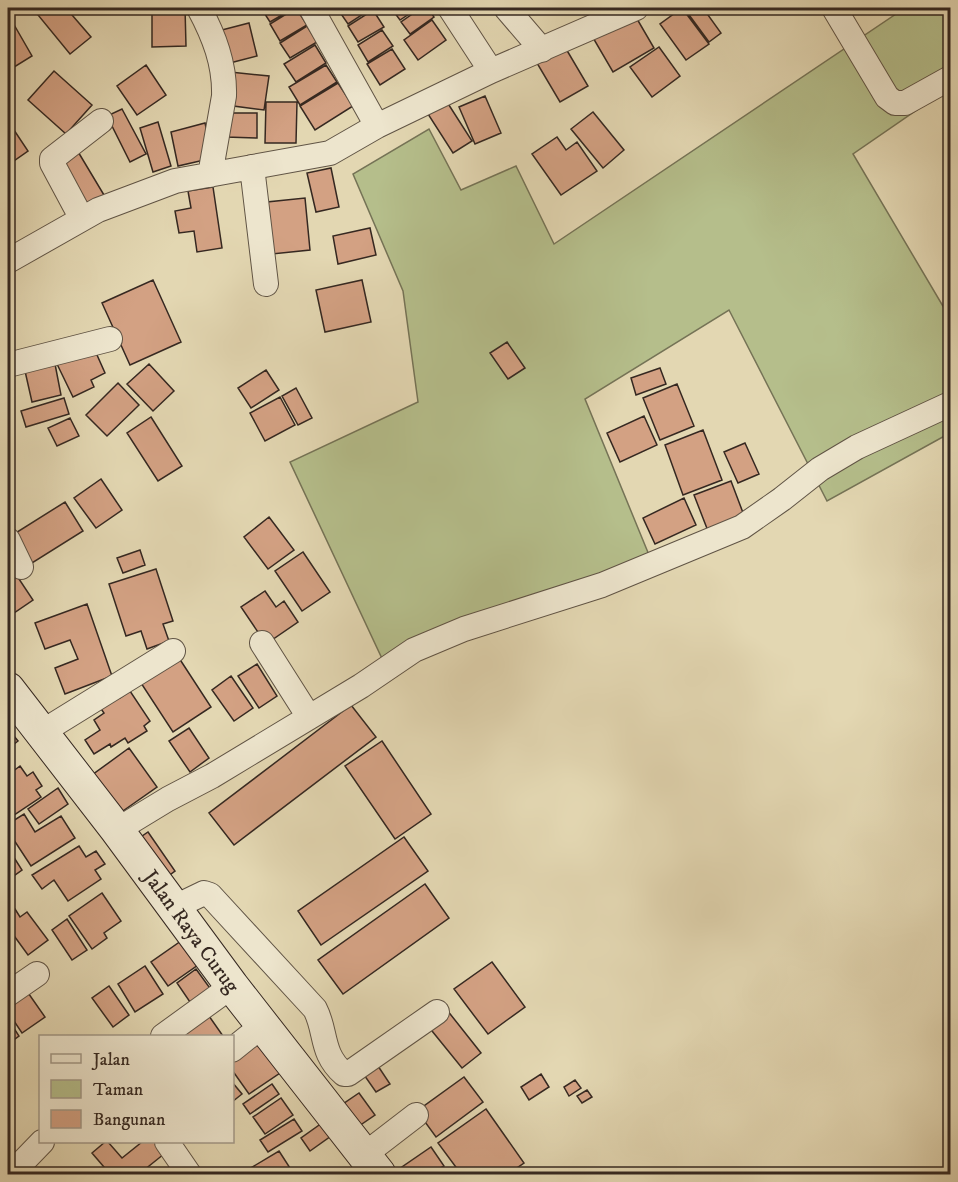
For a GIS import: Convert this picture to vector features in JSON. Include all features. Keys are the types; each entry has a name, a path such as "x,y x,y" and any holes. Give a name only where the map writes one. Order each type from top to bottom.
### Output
{"main road":[{"name":"Jalan Raya Curug","path":"8,689 117,830 232,986 371,1165"}],"street":[{"path":"199,8 219,52 225,84 210,175"},
{"path":"311,8 377,126"},
{"path":"450,8 491,71"},
{"path":"506,8 542,50"},
{"path":"8,261 82,219 121,200 159,186 190,177 330,153 377,126 491,71 636,8"},
{"path":"834,8 887,97 895,103 905,103 951,78"},
{"path":"82,219 52,159 101,122"},
{"path":"252,167 266,284"},
{"path":"8,365 110,339"},
{"path":"117,830 212,776 414,650 464,629 602,585 742,527 820,469 857,447 951,404"},
{"path":"8,540 21,567"},
{"path":"262,643 309,717"},
{"path":"42,732 173,651"},
{"path":"175,907 204,893 210,895 315,1009 325,1047 344,1074 348,1074 437,1012"},
{"path":"8,994 37,974"},
{"path":"164,1035 232,986"},
{"path":"234,1048 263,1025"},
{"path":"371,1165 416,1115"},
{"path":"11,1174 41,1143"},
{"path":"168,1143 189,1174"}],"green space":[{"path":"905,8 950,8 950,87 853,154 947,313 950,312 950,433 827,501 729,310 585,399 656,572 386,667 290,462 418,402 403,291 353,174 429,129 461,190 516,166 554,244"}],"building":[{"path":"48,8 66,8 91,37 70,54 38,15"},
{"path":"152,8 185,8 186,46 152,47"},
{"path":"261,8 294,8 270,22"},
{"path":"296,8 307,25 280,41 270,24"},
{"path":"337,8 370,8 371,9 348,24"},
{"path":"391,8 418,8 400,20"},
{"path":"421,8 428,8 434,17 410,34 401,22"},
{"path":"590,8 614,8 598,19"},
{"path":"682,8 709,44 686,60 660,24"},
{"path":"684,8 703,8 721,33 709,42"},
{"path":"373,10 384,27 358,42 348,26"},
{"path":"633,12 654,48 613,72 592,36"},
{"path":"9,16 32,56 11,69 8,64"},
{"path":"432,20 446,40 418,60 404,40"},
{"path":"249,23 257,56 222,65 214,32"},
{"path":"307,26 317,42 290,58 280,43"},
{"path":"382,30 393,46 368,62 358,45"},
{"path":"562,42 588,86 560,102 534,58"},
{"path":"315,45 326,63 296,82 284,64"},
{"path":"659,47 680,76 652,97 630,67"},
{"path":"392,49 405,69 380,85 367,64"},
{"path":"146,65 166,95 137,115 117,86"},
{"path":"326,65 337,82 300,105 289,87"},
{"path":"54,71 92,105 66,134 28,100"},
{"path":"230,72 269,76 264,110 226,105"},
{"path":"338,83 353,106 315,130 300,106"},
{"path":"485,96 501,133 475,144 459,107"},
{"path":"266,102 297,102 296,143 265,143"},
{"path":"447,102 472,141 453,153 428,114"},
{"path":"122,109 146,154 130,162 107,116"},
{"path":"593,112 624,150 603,168 571,129"},
{"path":"226,113 257,113 257,138 226,137"},
{"path":"8,121 28,151 8,165"},
{"path":"158,122 171,166 153,172 140,128"},
{"path":"205,123 213,158 178,166 171,132"},
{"path":"557,137 566,150 577,142 597,171 561,195 532,154"},
{"path":"77,150 107,200 86,212 56,163"},
{"path":"331,168 339,207 316,212 307,173"},
{"path":"213,187 222,248 197,252 194,231 179,233 175,211 191,208 188,191"},
{"path":"305,198 310,250 272,254 267,202"},
{"path":"370,228 376,255 338,264 333,236"},
{"path":"153,280 181,342 130,365 102,303"},
{"path":"362,280 371,322 325,332 316,290"},
{"path":"507,342 525,368 508,379 490,353"},
{"path":"93,346 105,373 91,380 94,387 73,397 56,362"},
{"path":"55,364 61,395 32,402 25,371"},
{"path":"149,364 174,391 153,411 127,384"},
{"path":"660,368 666,384 636,395 631,378"},
{"path":"266,370 279,390 251,408 238,388"},
{"path":"118,383 139,405 107,436 86,415"},
{"path":"677,384 694,426 660,440 643,398"},
{"path":"296,388 312,418 298,425 282,396"},
{"path":"280,397 295,425 265,441 250,413"},
{"path":"64,398 69,414 26,427 21,411"},
{"path":"644,416 657,445 620,462 607,433"},
{"path":"151,417 182,466 158,481 127,433"},
{"path":"70,418 79,436 57,446 48,428"},
{"path":"703,430 722,480 683,495 665,445"},
{"path":"745,443 759,474 738,483 724,452"},
{"path":"101,479 122,510 96,528 74,498"},
{"path":"731,481 745,518 708,531 694,495"},
{"path":"684,498 696,525 655,544 643,518"},
{"path":"65,502 83,531 32,563 14,534"},
{"path":"269,517 294,550 268,569 244,537"},
{"path":"140,550 145,565 123,573 117,558"},
{"path":"303,552 330,592 302,611 275,571"},
{"path":"156,569 173,621 163,624 169,641 147,649 141,631 126,636 109,584"},
{"path":"17,576 33,600 8,617 8,582"},
{"path":"265,591 276,607 284,601 298,622 266,644 241,607"},
{"path":"87,604 112,676 65,694 55,668 78,659 70,640 45,649 35,623"},
{"path":"179,658 211,707 173,732 141,683"},
{"path":"257,664 277,696 259,708 238,676"},
{"path":"231,676 253,708 234,721 212,690"},
{"path":"115,691 120,698 130,691 150,721 144,726 147,731 128,743 125,738 94,754 85,740 100,730 94,720 104,713 97,703"},
{"path":"351,705 376,737 234,845 209,813"},
{"path":"8,716 15,726 9,730 18,741 8,749"},
{"path":"189,728 209,758 190,772 169,741"},
{"path":"382,741 431,814 395,839 345,766"},
{"path":"129,748 157,787 120,813 92,775"},
{"path":"20,766 27,776 33,772 42,786 36,790 41,797 8,819 8,775"},
{"path":"58,788 68,804 39,824 28,809"},
{"path":"24,814 35,832 61,816 75,838 31,866 8,831 8,824"},
{"path":"148,832 175,871 163,880 135,841"},
{"path":"404,837 428,871 321,945 298,911"},
{"path":"79,846 86,857 96,851 105,864 95,870 101,879 68,901 54,880 42,889 32,875"},
{"path":"8,848 22,870 8,880"},
{"path":"425,884 449,918 343,994 318,960"},
{"path":"102,893 121,921 104,933 107,938 92,949 69,916"},
{"path":"15,909 20,917 27,912 48,940 28,955 12,933 8,937 8,914"},
{"path":"67,919 87,950 72,960 52,930"},
{"path":"181,941 198,965 168,986 151,962"},
{"path":"492,962 525,1007 488,1034 454,989"},
{"path":"145,966 163,994 135,1012 118,984"},
{"path":"196,969 212,991 192,1005 177,983"},
{"path":"109,986 129,1015 113,1027 92,998"},
{"path":"24,987 45,1017 22,1033 8,1012 8,998"},
{"path":"447,1010 481,1053 462,1068 428,1026"},
{"path":"209,1016 222,1035 180,1035"},
{"path":"8,1019 19,1036 8,1044"},
{"path":"258,1040 280,1073 249,1094 234,1073 234,1056"},
{"path":"376,1063 390,1084 376,1092 362,1072"},
{"path":"541,1074 549,1087 529,1100 521,1087"},
{"path":"464,1077 483,1102 436,1137 417,1111"},
{"path":"575,1080 581,1088 569,1096 564,1087"},
{"path":"234,1084 242,1094 234,1100"},
{"path":"272,1084 279,1094 250,1114 243,1104"},
{"path":"587,1090 592,1097 582,1103 577,1096"},
{"path":"359,1093 375,1115 356,1128 340,1106"},
{"path":"281,1098 293,1115 265,1134 253,1117"},
{"path":"486,1109 524,1163 508,1174 461,1174 438,1143"},
{"path":"294,1119 302,1131 268,1152 260,1140"},
{"path":"322,1123 331,1136 310,1151 301,1138"},
{"path":"104,1143 109,1143 122,1158 141,1143 155,1143 164,1154 139,1174 110,1174 92,1153"},
{"path":"431,1147 444,1166 431,1174 402,1174 399,1169"},
{"path":"279,1151 290,1168 281,1174 253,1174 249,1169"}]}
